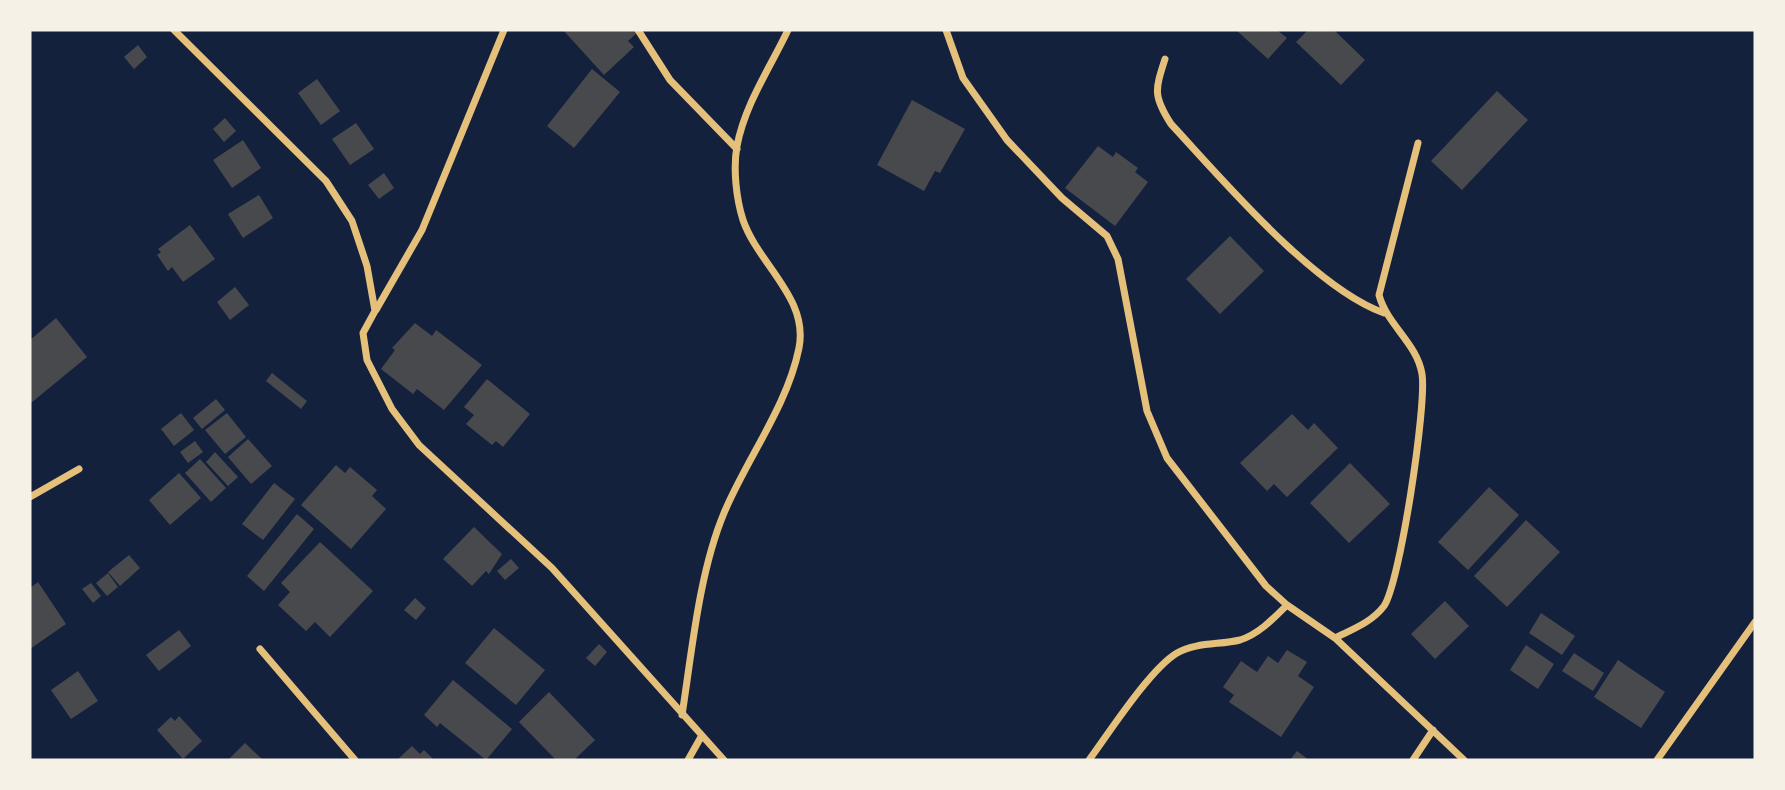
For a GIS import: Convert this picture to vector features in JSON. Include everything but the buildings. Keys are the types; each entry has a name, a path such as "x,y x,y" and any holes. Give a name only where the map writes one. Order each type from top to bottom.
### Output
{"street":[{"path":"174,30 326,181 352,220 367,266 375,311"},
{"path":"504,30 422,230 363,333 367,360 392,409 419,445 552,568 724,760"},
{"path":"638,30 670,80 737,149"},
{"path":"682,715 703,594 723,515 789,383 800,346 798,317 783,285 744,220 737,189 737,149 744,119 788,30"},
{"path":"946,30 963,78 1007,140 1062,198 1107,236 1118,260 1147,411 1167,458 1266,586 1287,605 1335,638 1464,760"},
{"path":"1165,59 1155,90 1159,106 1171,124 1232,190 1341,291 1362,305 1384,313"},
{"path":"1335,638 1373,619 1386,603 1392,588 1406,515 1423,401 1422,372 1413,349 1384,313 1379,295 1418,143"},
{"path":"30,497 79,469"},
{"path":"1089,760 1160,669 1177,653 1198,646 1242,639 1263,628 1287,605"},
{"path":"1657,760 1755,622"},
{"path":"260,649 355,760"},
{"path":"1413,760 1433,730"},
{"path":"688,760 701,737"}]}
